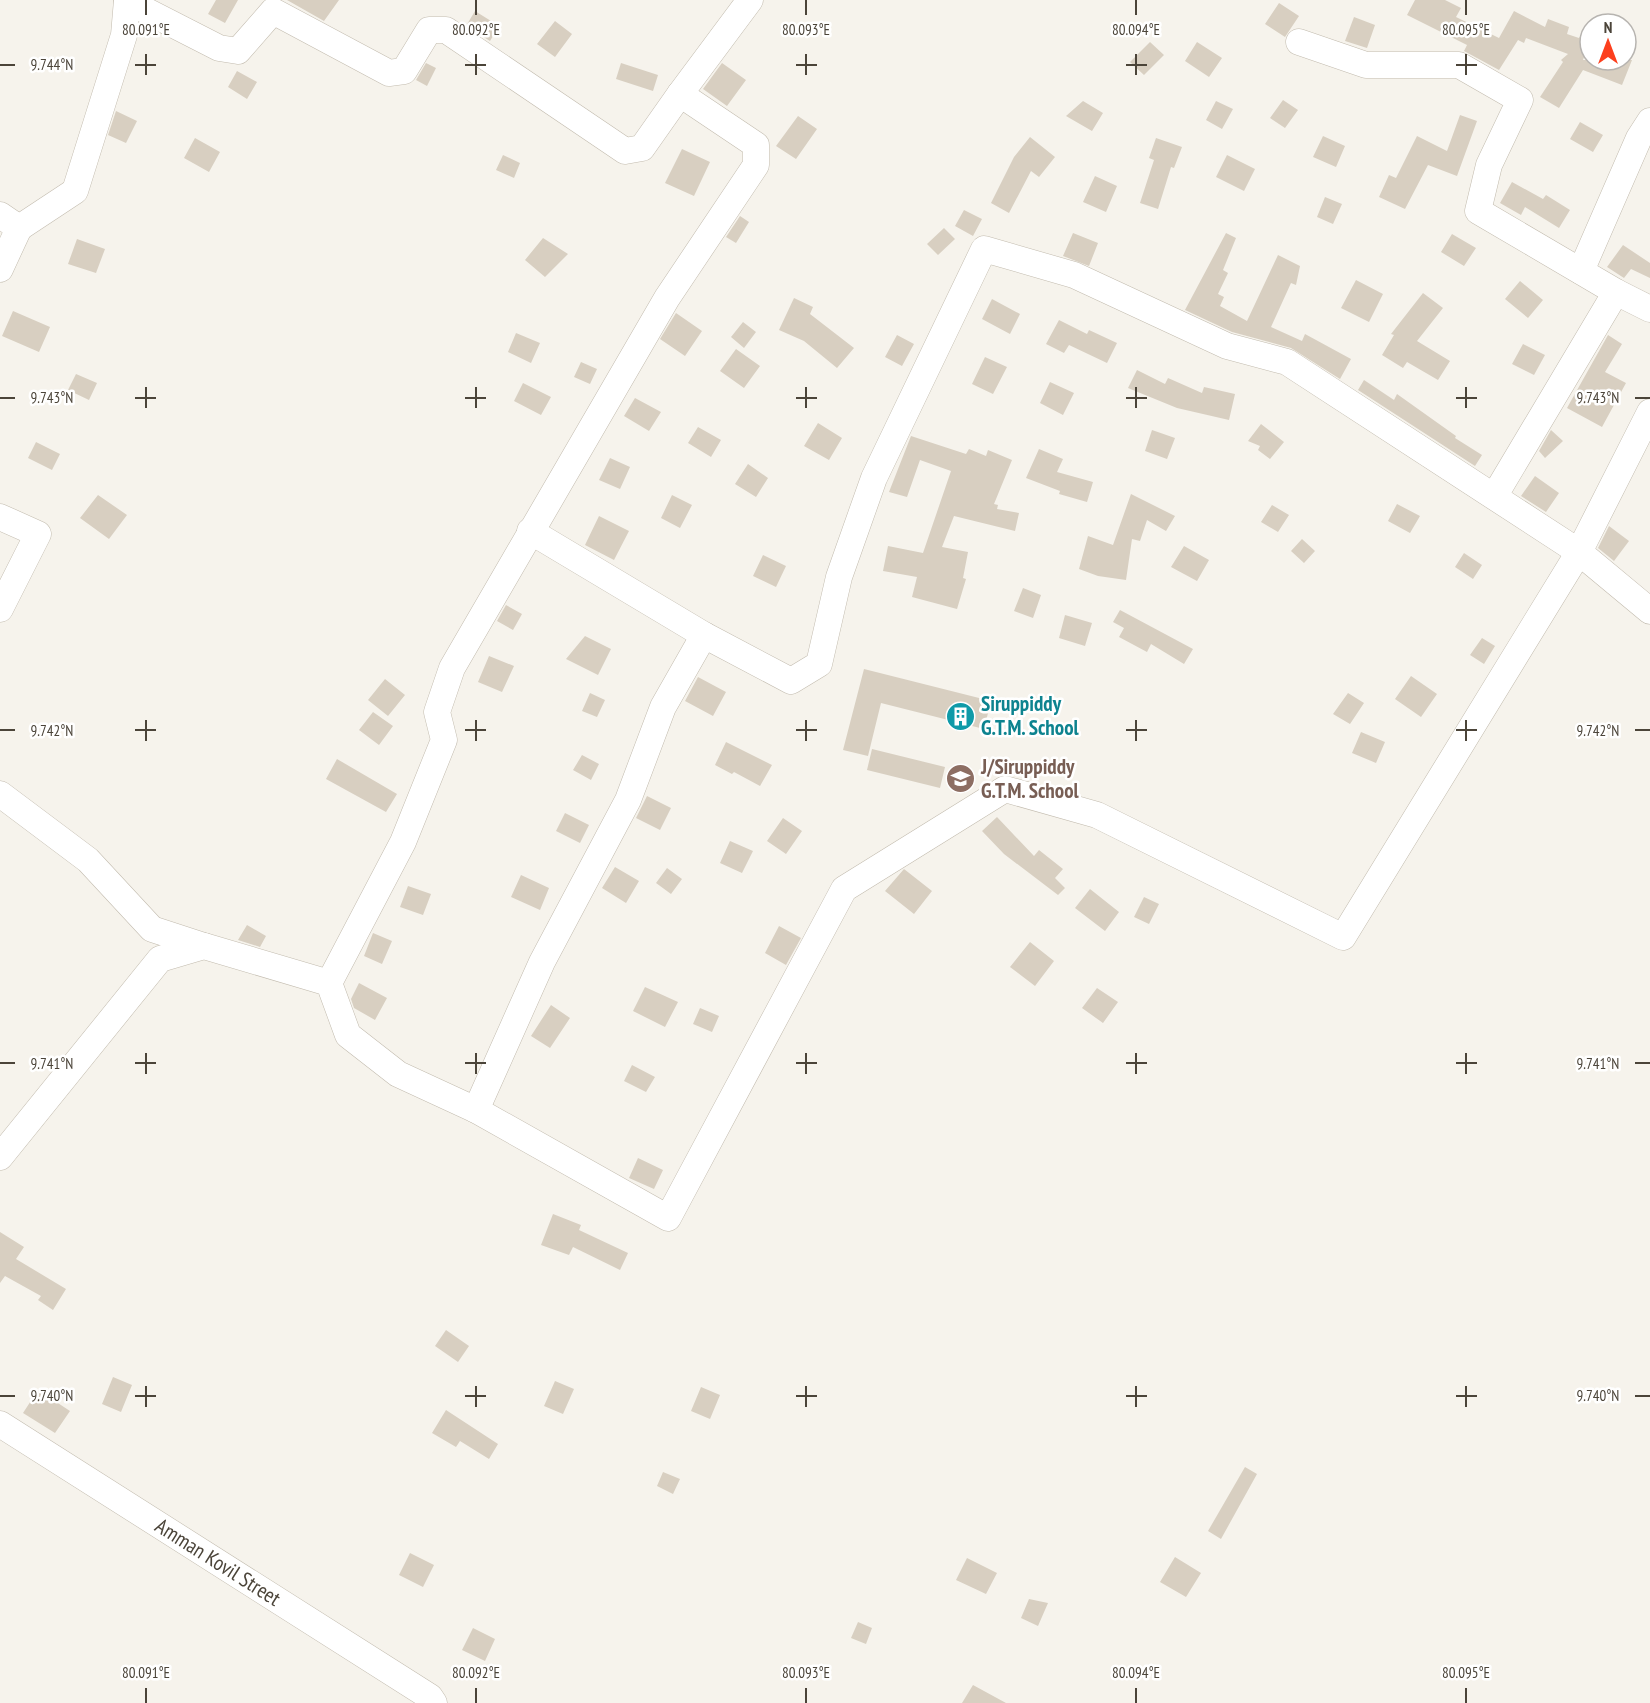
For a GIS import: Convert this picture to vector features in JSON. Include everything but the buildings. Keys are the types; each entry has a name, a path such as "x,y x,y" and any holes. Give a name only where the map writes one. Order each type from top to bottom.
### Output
{"street":[{"path":"0,269 9,222 75,191 124,34 127,0 219,48 238,51 273,10 389,73 404,71 429,30 446,30 625,151 642,148 750,0"},
{"path":"1299,42 1366,65 1459,65 1520,100 1489,165 1478,211 1616,292 1650,309"},
{"path":"680,94 756,145 756,165 668,298 530,531 453,668 437,712 444,740 403,842 329,983 348,1035 398,1074 476,1110 668,1218 844,889 1005,789 1097,815 1343,937 1579,552 1650,412"},
{"path":"1581,271 1639,138 1650,121"},
{"path":"530,531 704,635 791,681 819,664 839,577 874,478 984,249 1074,276 1227,346 1287,362 1495,495 1579,552 1650,612"},
{"path":"1495,495 1616,292"},
{"path":"0,517 38,534 0,609"},
{"path":"476,1110 542,962 628,800 663,706 704,635"},
{"path":"0,794 88,860 152,928 329,983"},
{"path":"0,1158 160,959 204,946"},
{"name":"Amman Kovil Street","path":"0,1424 420,1691 434,1703"}],"place":[{"name":"Siruppiddy G.T.M. School","path":"960,716"},
{"name":"J/Siruppiddy G.T.M. School","path":"960,779"}]}
